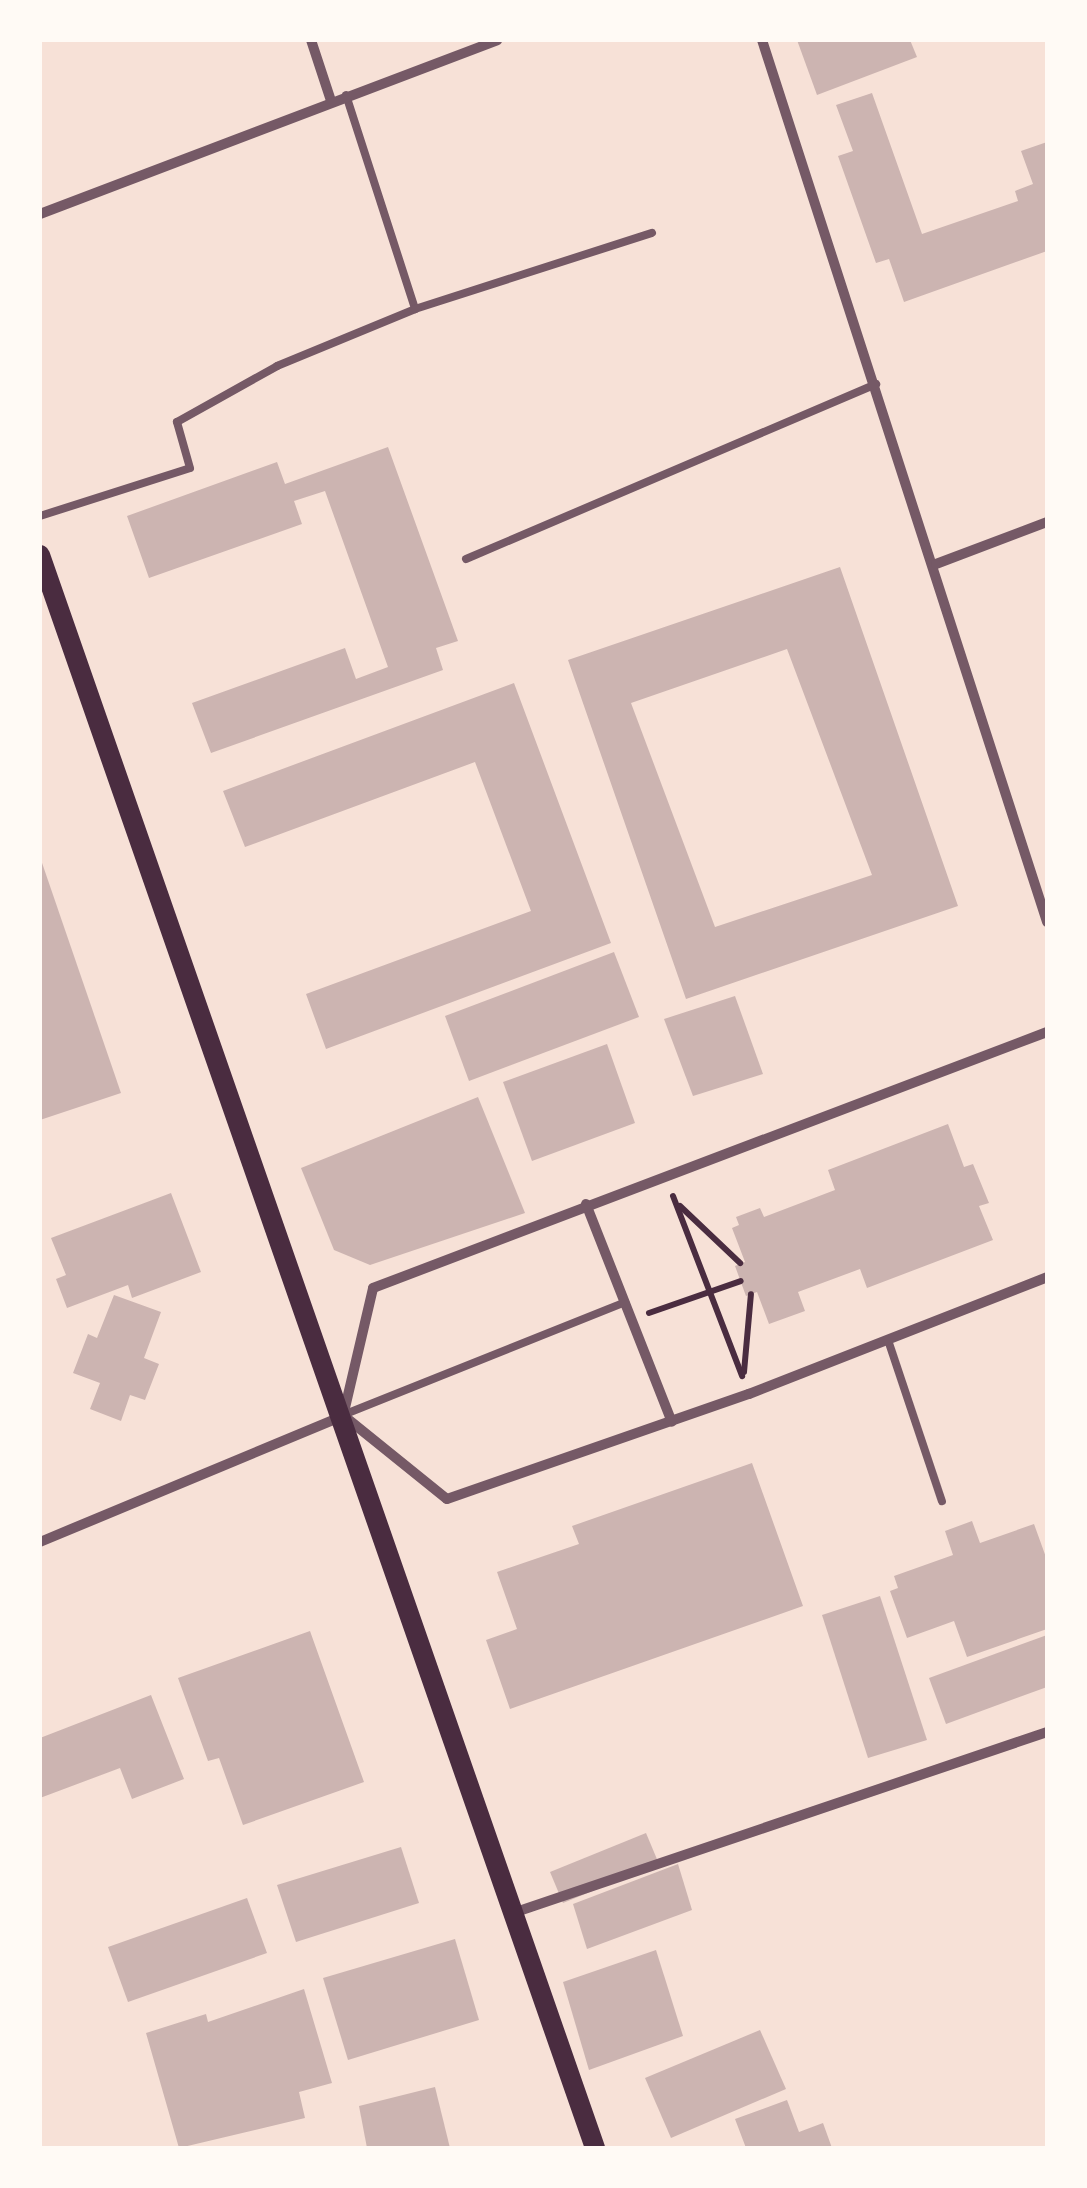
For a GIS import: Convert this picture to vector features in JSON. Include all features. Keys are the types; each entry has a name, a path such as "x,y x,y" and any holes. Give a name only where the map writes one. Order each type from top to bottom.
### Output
{"main road":[{"path":"40,555 343,1415 511,1914 595,2148"}],"street":[{"path":"311,40 330,101"},
{"path":"40,214 497,40"},
{"path":"762,40 936,564 1047,922"},
{"path":"936,564 1047,522"},
{"path":"343,1415 372,1288 664,1174 1047,1032"},
{"path":"586,1204 672,1422"},
{"path":"343,1415 447,1499 749,1394 1047,1277"},
{"path":"40,1542 343,1415"},
{"path":"511,1914 1047,1732"}],"lane":[{"path":"346,95 415,310"},
{"path":"40,516 190,468 177,422 277,366 415,310 652,233"},
{"path":"466,559 876,384"},
{"path":"343,1415 625,1302"},
{"path":"888,1340 942,1501"}],"path":[{"path":"664,1174 749,1394"},
{"path":"676,1202 740,1264"},
{"path":"648,1313 740,1281"},
{"path":"743,1377 751,1294"}],"building":[{"path":"797,40 910,40 917,57 817,95"},
{"path":"872,93 922,234 1018,201 1015,191 1033,184 1021,151 1047,142 1047,251 904,302 889,259 876,263 838,156 853,151 836,105"},
{"path":"388,447 458,641 436,648 443,670 211,753 192,703 345,648 356,679 388,667 325,491 294,501 302,524 149,578 127,516 277,462 285,484"},
{"path":"840,567 958,906 686,999 568,660","holes":["787,649 872,875 715,927 631,703"]},
{"path":"514,683 611,943 326,1049 306,994 531,911 475,762 245,847 223,791"},
{"path":"40,857 121,1093 40,1120"},
{"path":"614,952 639,1017 469,1081 445,1016"},
{"path":"735,996 763,1074 693,1096 664,1019"},
{"path":"607,1044 635,1123 532,1161 503,1082"},
{"path":"478,1097 525,1213 370,1265 334,1250 301,1168"},
{"path":"948,1124 964,1167 973,1164 989,1203 979,1206 993,1240 867,1288 860,1269 798,1292 805,1311 769,1324 757,1292 746,1296 735,1266 745,1262 732,1228 739,1225 736,1217 760,1208 764,1217 835,1190 828,1170"},
{"path":"171,1193 201,1272 132,1298 128,1285 67,1308 56,1279 66,1275 51,1238"},
{"path":"114,1295 161,1312 144,1358 159,1364 145,1400 130,1395 121,1421 90,1409 100,1383 73,1373 88,1334 97,1338"},
{"path":"752,1463 803,1606 510,1709 486,1640 517,1629 497,1572 579,1544 572,1526"},
{"path":"972,1521 980,1543 1034,1524 1047,1560 1047,1629 967,1657 954,1621 907,1638 890,1591 898,1588 894,1576 953,1555 945,1531"},
{"path":"880,1596 927,1740 868,1758 822,1615"},
{"path":"310,1631 364,1782 243,1825 219,1758 208,1761 178,1678"},
{"path":"1047,1635 1047,1687 946,1724 929,1678"},
{"path":"151,1695 184,1779 132,1799 120,1768 40,1798 40,1738"},
{"path":"646,1833 659,1864 563,1903 550,1872"},
{"path":"401,1847 419,1903 296,1942 277,1885"},
{"path":"678,1864 692,1910 587,1949 573,1904"},
{"path":"247,1898 267,1953 128,2002 108,1947"},
{"path":"455,1939 479,2020 348,2060 323,1978"},
{"path":"656,1950 683,2036 589,2070 563,1982"},
{"path":"304,1989 332,2083 299,2092 305,2118 179,2148 146,2033 206,2014 208,2022"},
{"path":"760,2030 786,2089 671,2138 645,2078"},
{"path":"435,2087 450,2148 367,2148 359,2106"},
{"path":"787,2100 799,2132 823,2123 832,2148 746,2148 735,2119"}]}
